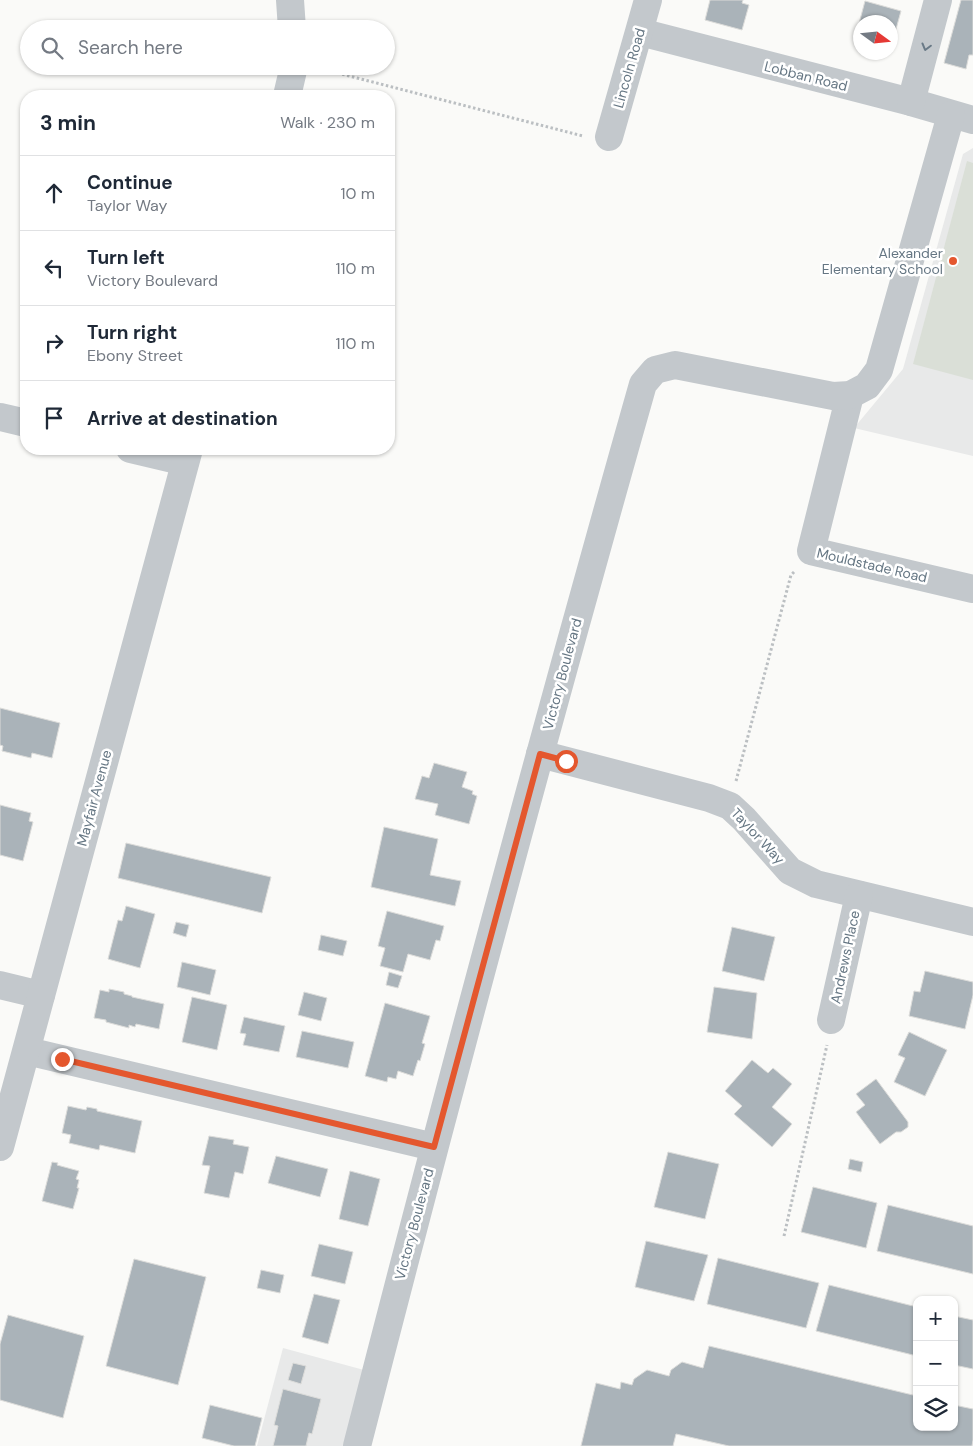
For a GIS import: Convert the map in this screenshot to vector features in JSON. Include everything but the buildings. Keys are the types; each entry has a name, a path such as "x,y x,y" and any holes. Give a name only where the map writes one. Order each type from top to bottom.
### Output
{"street":[{"path":"290,0 291,20"},
{"name":"Lincoln Road","path":"609,137 648,0"},
{"path":"911,102 938,0"},
{"name":"Lobban Road","path":"640,32 911,102 962,118"},
{"path":"288,90 292,75"},
{"path":"850,395 866,386 879,370 962,118"},
{"name":"Victory Boulevard","path":"357,1446 434,1147 540,754 643,384 651,363 674,365 833,396 850,395"},
{"name":"Mouldstade Road","path":"850,395 811,551 973,589"},
{"path":"0,417 20,422"},
{"name":"Mayfair Avenue","path":"0,1146 187,456"},
{"name":"Taylor Way","path":"540,754 709,798 730,806 790,871 816,884 973,922"},
{"name":"Andrews Place","path":"831,1020 859,895"},
{"path":"0,985 41,995"},
{"path":"26,1050 434,1147"}],"path":[{"path":"346,75 588,137 609,137"},
{"path":"730,806 791,575 811,551"},
{"path":"784,1236 825,1055 831,1020"}],"shaded area":[{"name":"Alexander Elementary School","path":"973,148 973,456 854,428 903,369 963,154"},
{"path":"967,161 973,163 973,380 913,364"},
{"path":"283,1348 364,1370 343,1446 257,1446"}],"place":[{"name":"Alexander Elementary School","path":"953,261"}],"route":[{"path":"62,1059 434,1147 540,754 566,761"}]}
